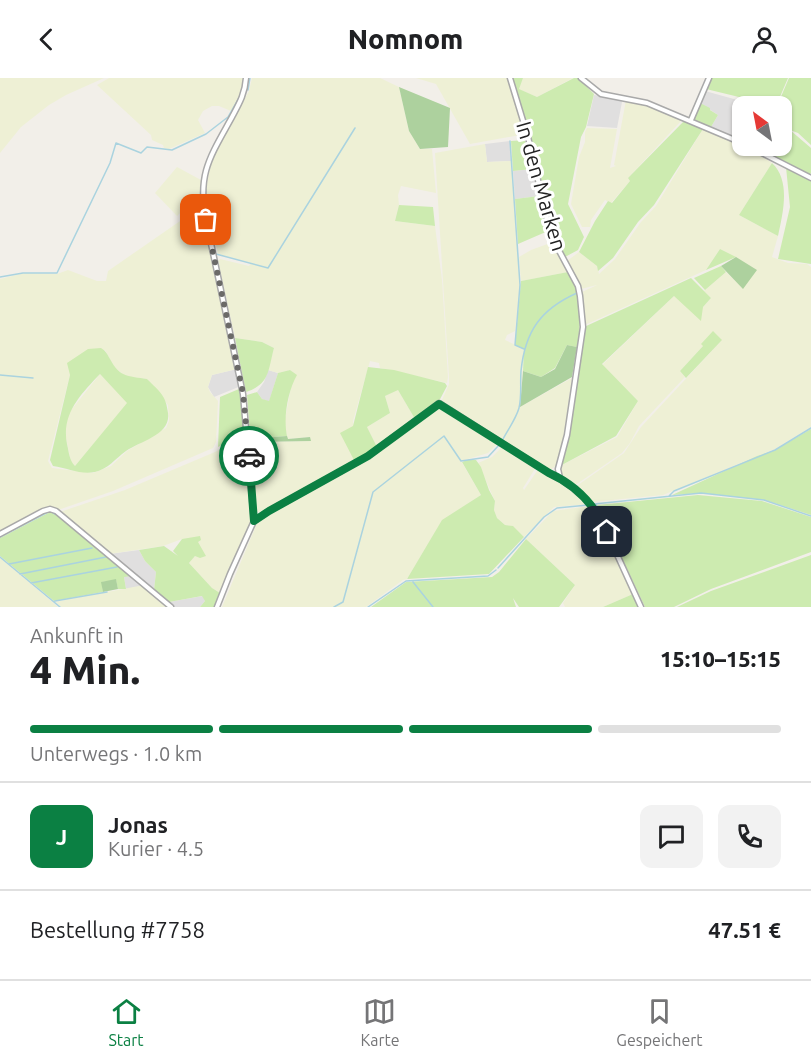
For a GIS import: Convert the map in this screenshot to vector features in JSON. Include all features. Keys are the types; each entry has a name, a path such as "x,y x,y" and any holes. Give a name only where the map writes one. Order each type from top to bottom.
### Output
{"street":[{"path":"217,607 254,521 243,393 202,194 206,165 245,93 246,78"},
{"name":"In den Marken","path":"510,78 528,137 547,219 556,245 578,286 580,296 583,327 567,435 558,469"},
{"path":"581,78 601,94 647,103 732,138"},
{"path":"691,120 709,78"},
{"path":"768,156 811,178"},
{"path":"254,521 368,456 439,404 549,473 561,478 589,502 598,513 641,607"},
{"path":"549,473 558,469 561,478"},
{"path":"0,534 43,511 50,509 56,511 171,607"}],"shaded area":[{"path":"705,91 732,98 731,136 711,127 718,115 700,103"},
{"path":"594,95 620,99 622,102 617,128 587,126"},
{"path":"510,141 511,161 487,162 485,144"},
{"path":"532,169 539,196 515,199 513,171"},
{"path":"237,369 241,386 214,397 208,387 212,375"},
{"path":"268,370 278,373 269,402 262,399 257,392"},
{"path":"139,550 145,561 156,572 154,590 147,585 126,589 124,577 109,554"},
{"path":"203,596 205,601 200,607 175,607 169,602"}],"green space":[{"path":"0,78 104,78 49,105 21,127 0,153"},
{"path":"109,78 244,78 244,90 231,111 212,106 203,111 198,120 205,133 169,149 152,140 151,135 97,85"},
{"path":"252,78 380,78 399,87 409,131 420,149 432,149 436,193 401,186 395,221 435,226 442,280 448,377 447,383 380,368 379,363 370,361 353,421 355,462 280,500 261,513 256,511 250,442 310,441 310,437 287,439 284,424 292,382 296,375 290,370 278,373 268,370 274,348 262,342 235,338 218,261 220,259 249,266 251,263 218,254 208,209 206,190 210,167 219,144 249,91"},
{"path":"416,78 508,78 526,134 470,144 436,84"},
{"path":"512,78 523,78 519,89 537,97 574,78 578,78 594,94 586,127 581,137 568,204 584,237 578,250 565,257 549,220 530,136"},
{"path":"523,78 573,78 537,97 518,89"},
{"path":"712,78 788,78 780,96 735,96 706,89"},
{"path":"789,78 811,78 811,145 798,133 792,131 792,96 781,96"},
{"path":"399,87 450,108 448,147 420,149 409,131"},
{"path":"626,100 647,105 682,120 628,178 630,181 611,203 605,200 591,220 590,227 582,227 571,204 579,157 585,142 585,132 587,128 617,129 610,168 616,166 614,165"},
{"path":"700,103 718,115 711,127 694,120"},
{"path":"684,121 703,129 654,205 638,222 613,258 598,271 597,266 579,252 595,221 608,201 612,203 630,181 628,178"},
{"path":"703,129 732,141 732,156 762,156 772,163 739,215 778,236 772,257 788,263 807,264 811,267 811,427 775,449 663,495 591,502 575,487 624,453 641,427 722,340 703,346 680,371 685,377 639,426 622,453 574,486 563,477 560,466 617,437 638,401 602,365 674,296 703,307 711,298 704,291 726,272 743,288 756,270 720,249 706,270 585,325 582,292 597,285 581,289 567,261 579,252 597,266 599,274 615,259 641,222 656,206"},
{"path":"792,132 811,148 809,176 771,156 792,156"},
{"path":"525,140 532,169 513,171 511,141"},
{"path":"485,144 487,162 511,161 520,285 515,331 507,335 505,340 524,349 520,407 572,378 557,465 550,470 442,403 449,384 449,377 435,153"},
{"path":"772,163 778,170 784,188 778,236 739,215"},
{"path":"177,167 201,180 201,193 177,216 155,193"},
{"path":"786,167 811,181 811,264 778,259 790,207"},
{"path":"539,196 548,231 518,244 515,199"},
{"path":"399,205 433,207 435,226 395,221"},
{"path":"201,210 237,369 212,375 208,387 218,401 216,442 213,448 113,491 58,510 51,507 40,511 0,532 0,279 24,273 57,274 68,270 97,281 106,281 108,271 183,219 189,228","holes":["105,350 114,367 129,377 147,379 168,405 169,421 166,428 127,451 111,466 93,473 52,468 48,461 70,375"]},
{"path":"553,242 568,272 521,281 519,257"},
{"path":"720,249 736,257 706,270"},
{"path":"736,257 757,270 743,289 721,266"},
{"path":"721,266 726,272 705,290 694,278"},
{"path":"568,272 576,289 580,308 577,347 567,345 555,368 541,377 523,371 524,349 515,345 521,281"},
{"path":"691,278 711,298 703,307 701,321 674,296 602,364 638,401 616,436 560,466 584,327"},
{"path":"713,331 722,340 686,378 680,371 703,346 701,344"},
{"path":"235,338 262,342 274,348 264,380 254,389 246,392"},
{"path":"567,345 577,347 572,377 520,407 523,371 541,377 555,369"},
{"path":"101,348 121,373 147,379 164,398 168,413 168,421 160,432 126,451 104,469 90,473 53,466 50,460 70,375 67,363 88,349","holes":["100,374 127,403 75,466 70,459 67,444 67,423 74,405 86,389"]},
{"path":"368,367 394,370 445,383 447,386 438,403 415,419 398,390 385,396 390,413 367,427 377,447 355,462 340,433 353,426"},
{"path":"290,370 297,375 287,404 287,436 250,434 247,395 257,392 262,399 269,401 278,373"},
{"path":"100,374 128,403 75,466 71,462 66,438 68,414"},
{"path":"239,389 242,390 245,433 218,447 220,397"},
{"path":"396,390 415,419 377,447 367,427 390,413 385,396"},
{"path":"439,405 499,442 488,453 461,461 481,495 442,521 407,579 366,607 222,607 258,521 269,512 370,457"},
{"path":"811,429 811,515 765,500 701,493 672,495 775,450"},
{"path":"250,434 287,436 288,439 310,437 311,441 250,442"},
{"path":"245,436 251,524 220,593 212,588 189,563 195,556 182,539 163,546 109,554 60,512 125,490 215,452"},
{"path":"503,446 536,467 523,488 524,490 537,471 541,470 561,480 589,504 554,507 524,537 513,527 505,525 497,518 494,510 495,501 478,463 492,457"},
{"path":"470,459 476,460 481,467 495,501 494,510 497,518 505,525 513,526 524,537 489,574 407,579 442,520 481,495 462,462"},
{"path":"698,495 762,501 811,517 811,552 711,589 674,607 645,607 613,539 632,525 612,538 597,505"},
{"path":"590,506 633,594 603,607 565,607 563,603 575,585 526,539 553,511"},
{"path":"50,512 56,513 131,576 124,577 126,589 118,589 116,580 102,582 103,592 54,601 0,556 0,538"},
{"path":"200,536 201,540 198,542 206,556 200,558 195,556 189,563 212,588 220,593 215,607 200,607 205,601 202,596 169,602 154,590 156,572 145,561 139,550 164,546 178,556 173,551 182,539"},
{"path":"526,539 575,585 559,607 519,607 513,598 516,607 371,607 406,582 492,577 499,572"},
{"path":"811,555 811,607 677,607 711,591"},
{"path":"0,557 58,607 0,607"},
{"path":"116,579 118,589 103,592 101,582"},
{"path":"144,585 169,607 61,607 55,602"},
{"path":"633,594 639,607 603,607"}],"waterway":[{"path":"248,90 250,78"},
{"path":"0,277 23,273 57,273 110,163 116,143 141,153 147,147 172,150 206,134 228,117 240,96"},
{"path":"216,254 268,268 355,128"},
{"path":"510,141 520,285 515,345 524,349"},
{"path":"502,441 519,408 523,357 531,333 537,323 554,306 577,293"},
{"path":"0,375 33,378"},
{"path":"669,496 674,491 775,450 811,428"},
{"path":"334,607 343,602 373,492 444,436 461,461 488,457 500,444"},
{"path":"594,504 701,493 764,500 811,516"},
{"path":"596,504 643,607"},
{"path":"498,568 544,517 557,508 588,505"},
{"path":"0,537 50,511 55,514"},
{"path":"9,564 92,548"},
{"path":"0,557 60,607"},
{"path":"20,574 106,557"},
{"path":"31,583 117,567"},
{"path":"368,607 406,581 488,576 496,570"},
{"path":"413,582 433,607"},
{"path":"55,601 107,592"}],"way so far":[{"path":"206,220 243,393 249,456"}],"route":[{"path":"249,456 254,521 368,456 439,404 446,406 549,473 561,478 589,502 598,513 607,532"}]}
